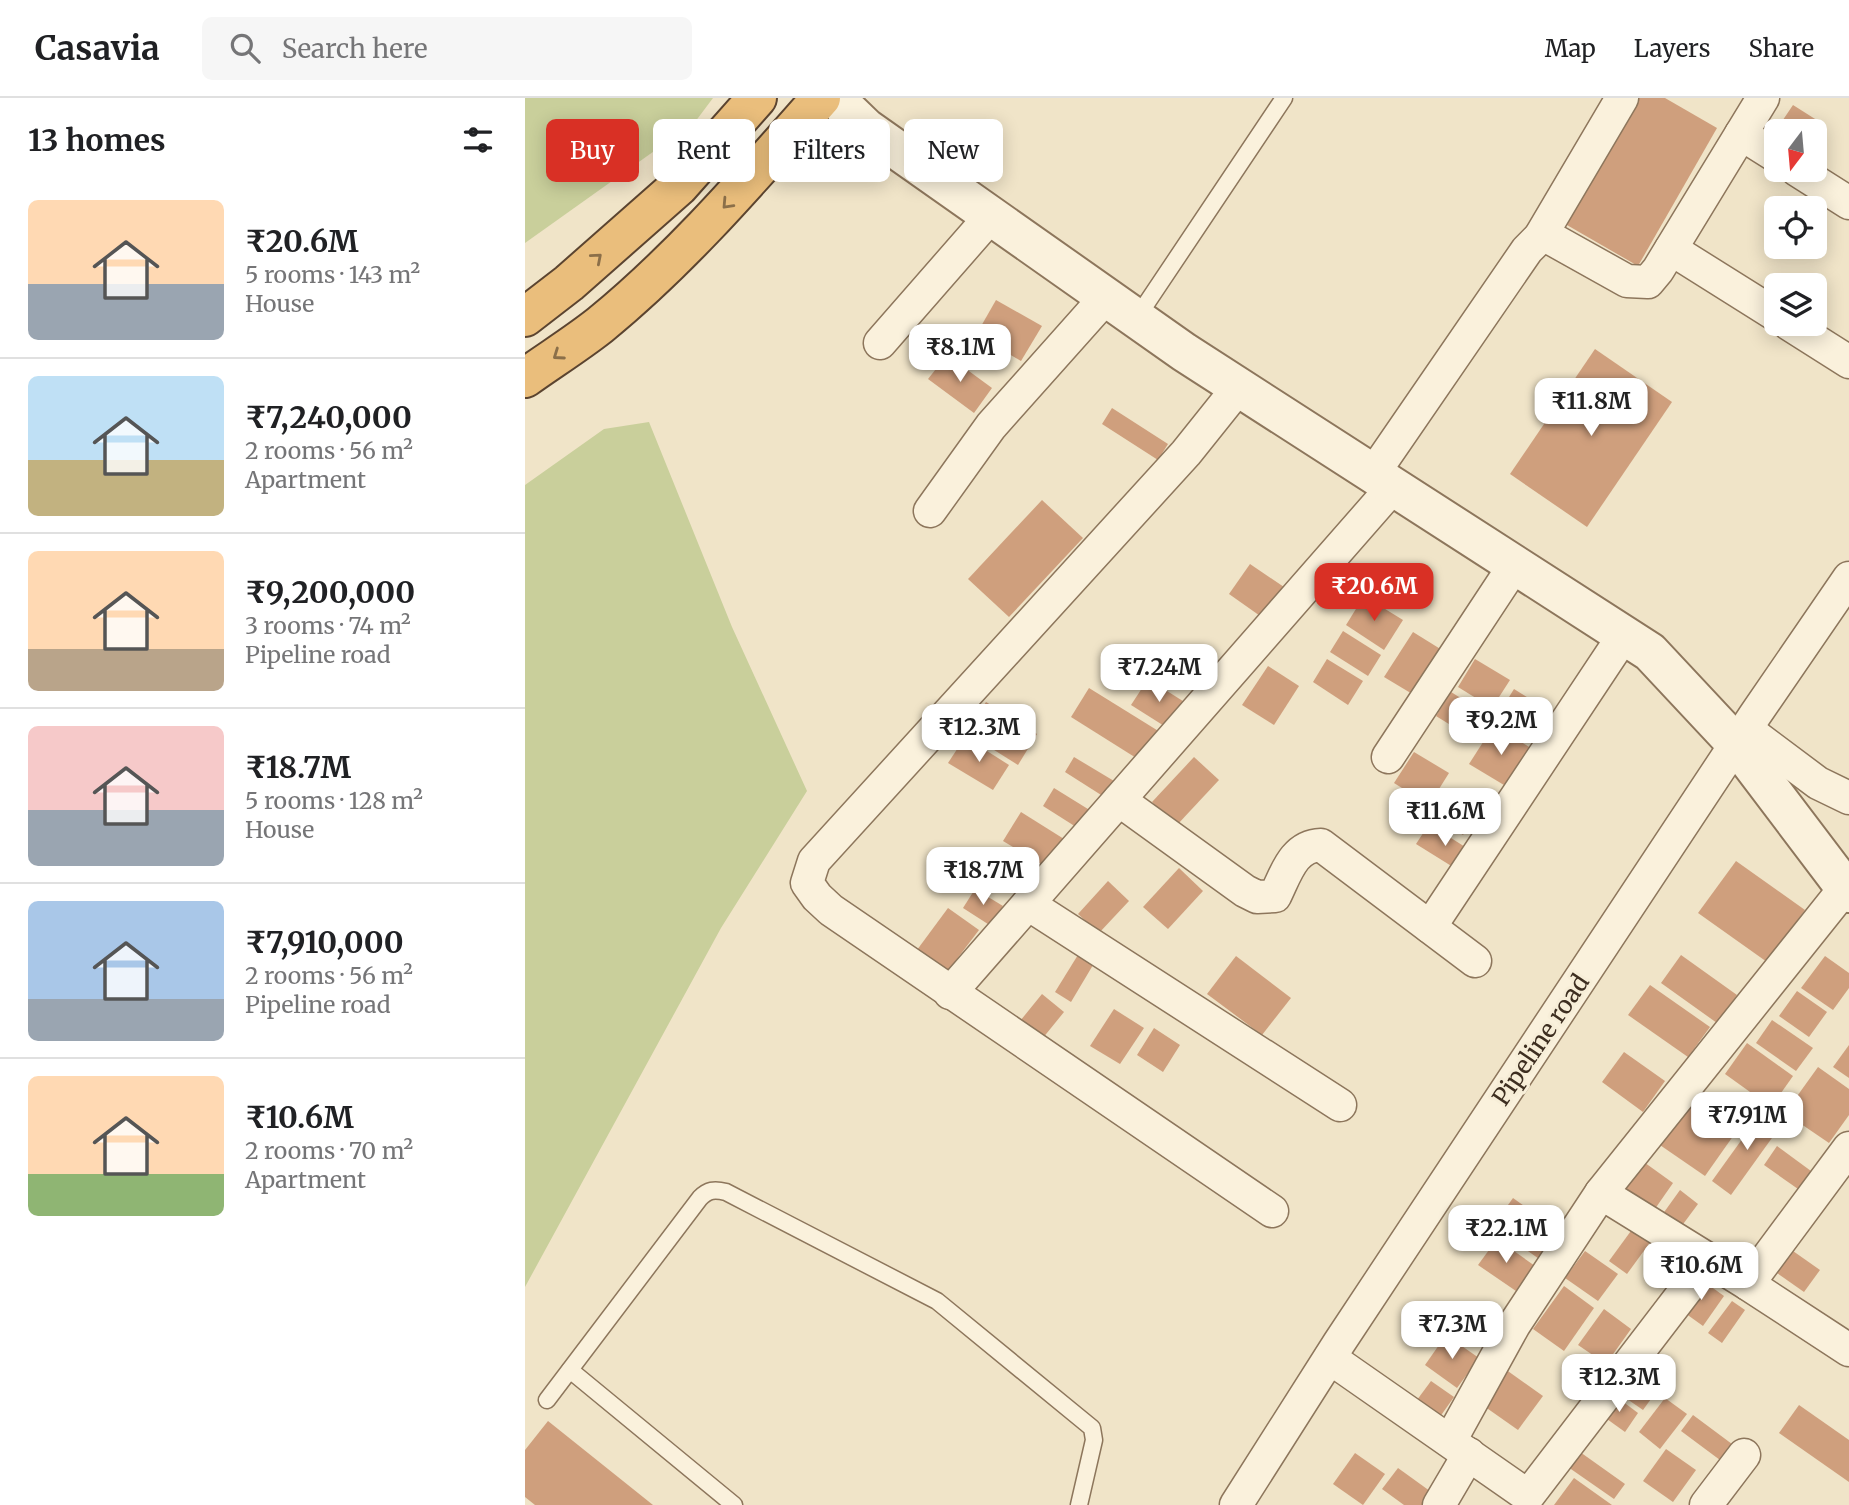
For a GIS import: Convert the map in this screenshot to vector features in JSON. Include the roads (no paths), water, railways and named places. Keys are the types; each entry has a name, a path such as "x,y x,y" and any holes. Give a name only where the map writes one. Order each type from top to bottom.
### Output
{"highway":[{"path":"525,317 569,283 679,186 757,98"},
{"path":"525,378 598,326 651,280 726,206 821,98"},
{"path":"569,283 598,326"}],"street":[{"path":"835,98 866,128 1136,319 1382,481 1650,652 1742,737 1818,783 1849,798"},
{"path":"950,993 1119,800 1382,481 1527,250 1540,237 1622,98"},
{"path":"1540,237 1550,238 1627,281 1649,282 1763,98"},
{"path":"1741,134 1764,148"},
{"path":"1816,182 1849,203"},
{"path":"880,343 991,216"},
{"path":"1671,249 1764,307"},
{"path":"930,511 991,426 1106,297"},
{"path":"1808,336 1849,362"},
{"path":"1238,387 1187,453 814,860 807,883 831,910 1272,1212"},
{"path":"1388,757 1514,566"},
{"name":"Pipeline road","path":"1236,1505 1330,1358 1849,578"},
{"path":"1430,927 1624,635"},
{"path":"1439,1505 1459,1448 1514,1325 1601,1193 1847,890 1742,737"},
{"path":"1119,800 1257,897 1275,896 1296,856 1308,846 1321,845 1475,961"},
{"path":"1028,904 1339,1105"},
{"path":"1748,1284 1849,1148"},
{"path":"1601,1193 1849,1350"},
{"path":"1330,1358 1535,1501 1708,1261"},
{"path":"1706,1505 1744,1455"}],"lane":[{"path":"1136,319 1284,98"},
{"path":"547,1400 700,1198 705,1192 715,1189 726,1192 936,1301 1093,1428 1094,1440 1079,1505"},
{"path":"570,1370 734,1505"}]}
